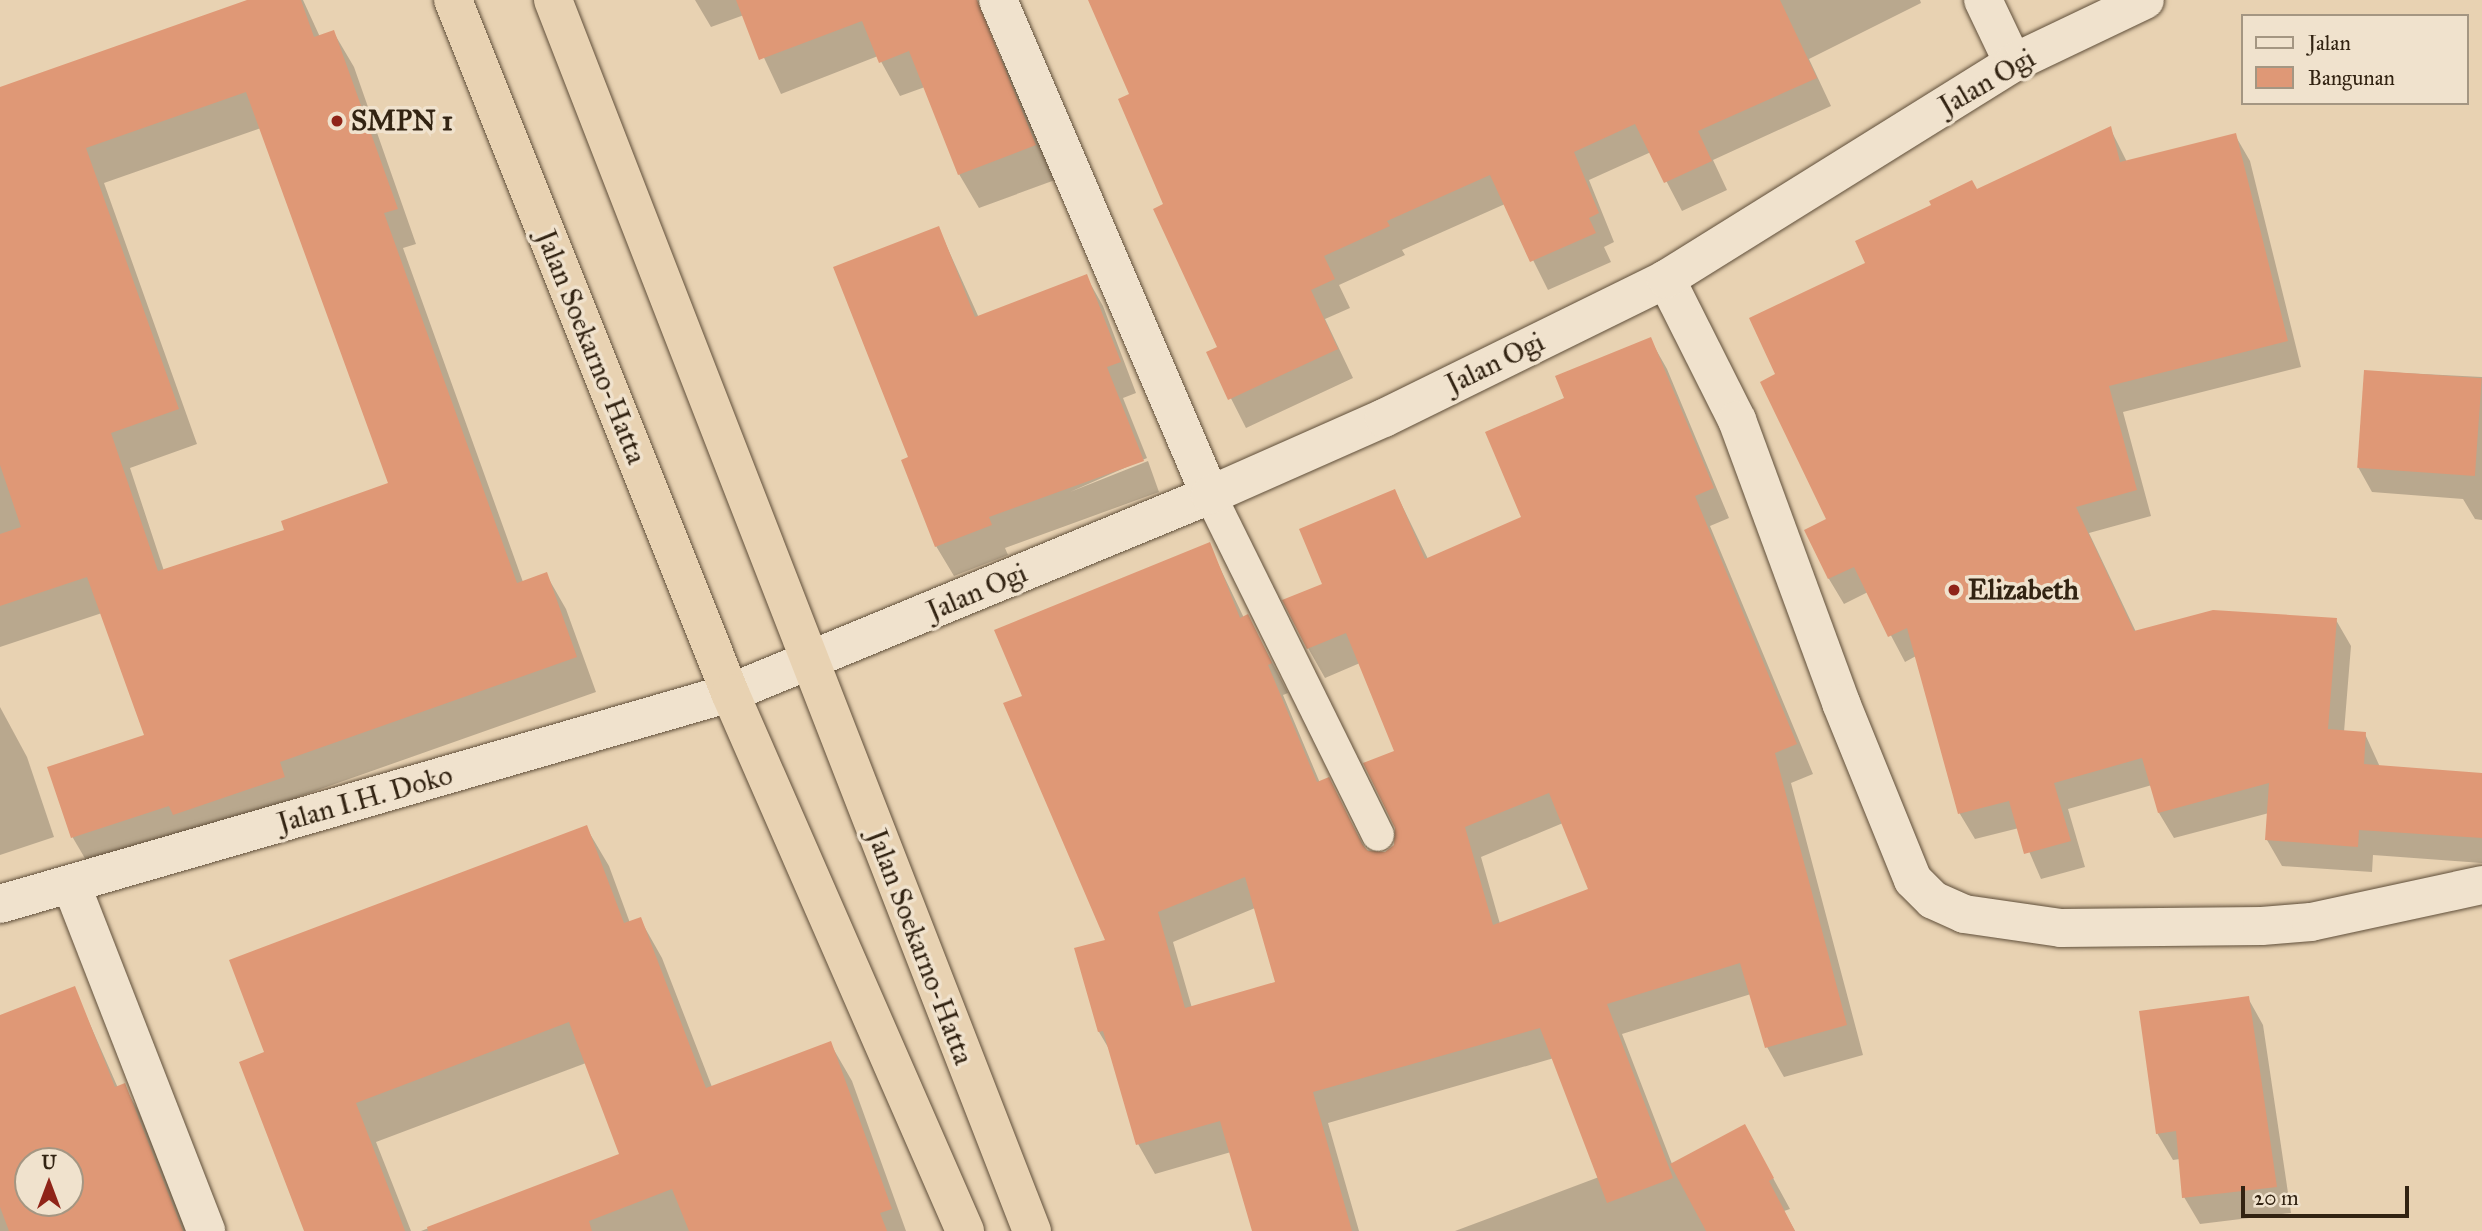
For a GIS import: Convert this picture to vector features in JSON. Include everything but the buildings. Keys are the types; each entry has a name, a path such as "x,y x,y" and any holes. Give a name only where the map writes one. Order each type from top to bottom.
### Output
{"highway":[{"name":"Jalan Soekarno-Hatta","path":"453,0 730,693 965,1231"},
{"name":"Jalan Soekarno-Hatta","path":"553,0 813,661 954,1040 1032,1231"}],"street":[{"path":"998,0 1210,495"},
{"path":"1983,0 2013,63"},
{"name":"Jalan Ogi","path":"813,661 1210,495 1384,418 1666,279 2013,63 2145,0"},
{"path":"1666,279 1737,421 1841,703 1913,880 1933,900 1964,914 2061,928 2262,926 2311,922 2482,885"},
{"path":"730,693 813,661"},
{"name":"Jalan I.H. Doko","path":"0,904 730,693"},
{"path":"71,884 206,1231"}],"lane":[{"path":"1210,495 1378,835"}],"place":[{"name":"SMPN 1","path":"337,121"},
{"name":"Elizabeth","path":"1954,590"}]}
